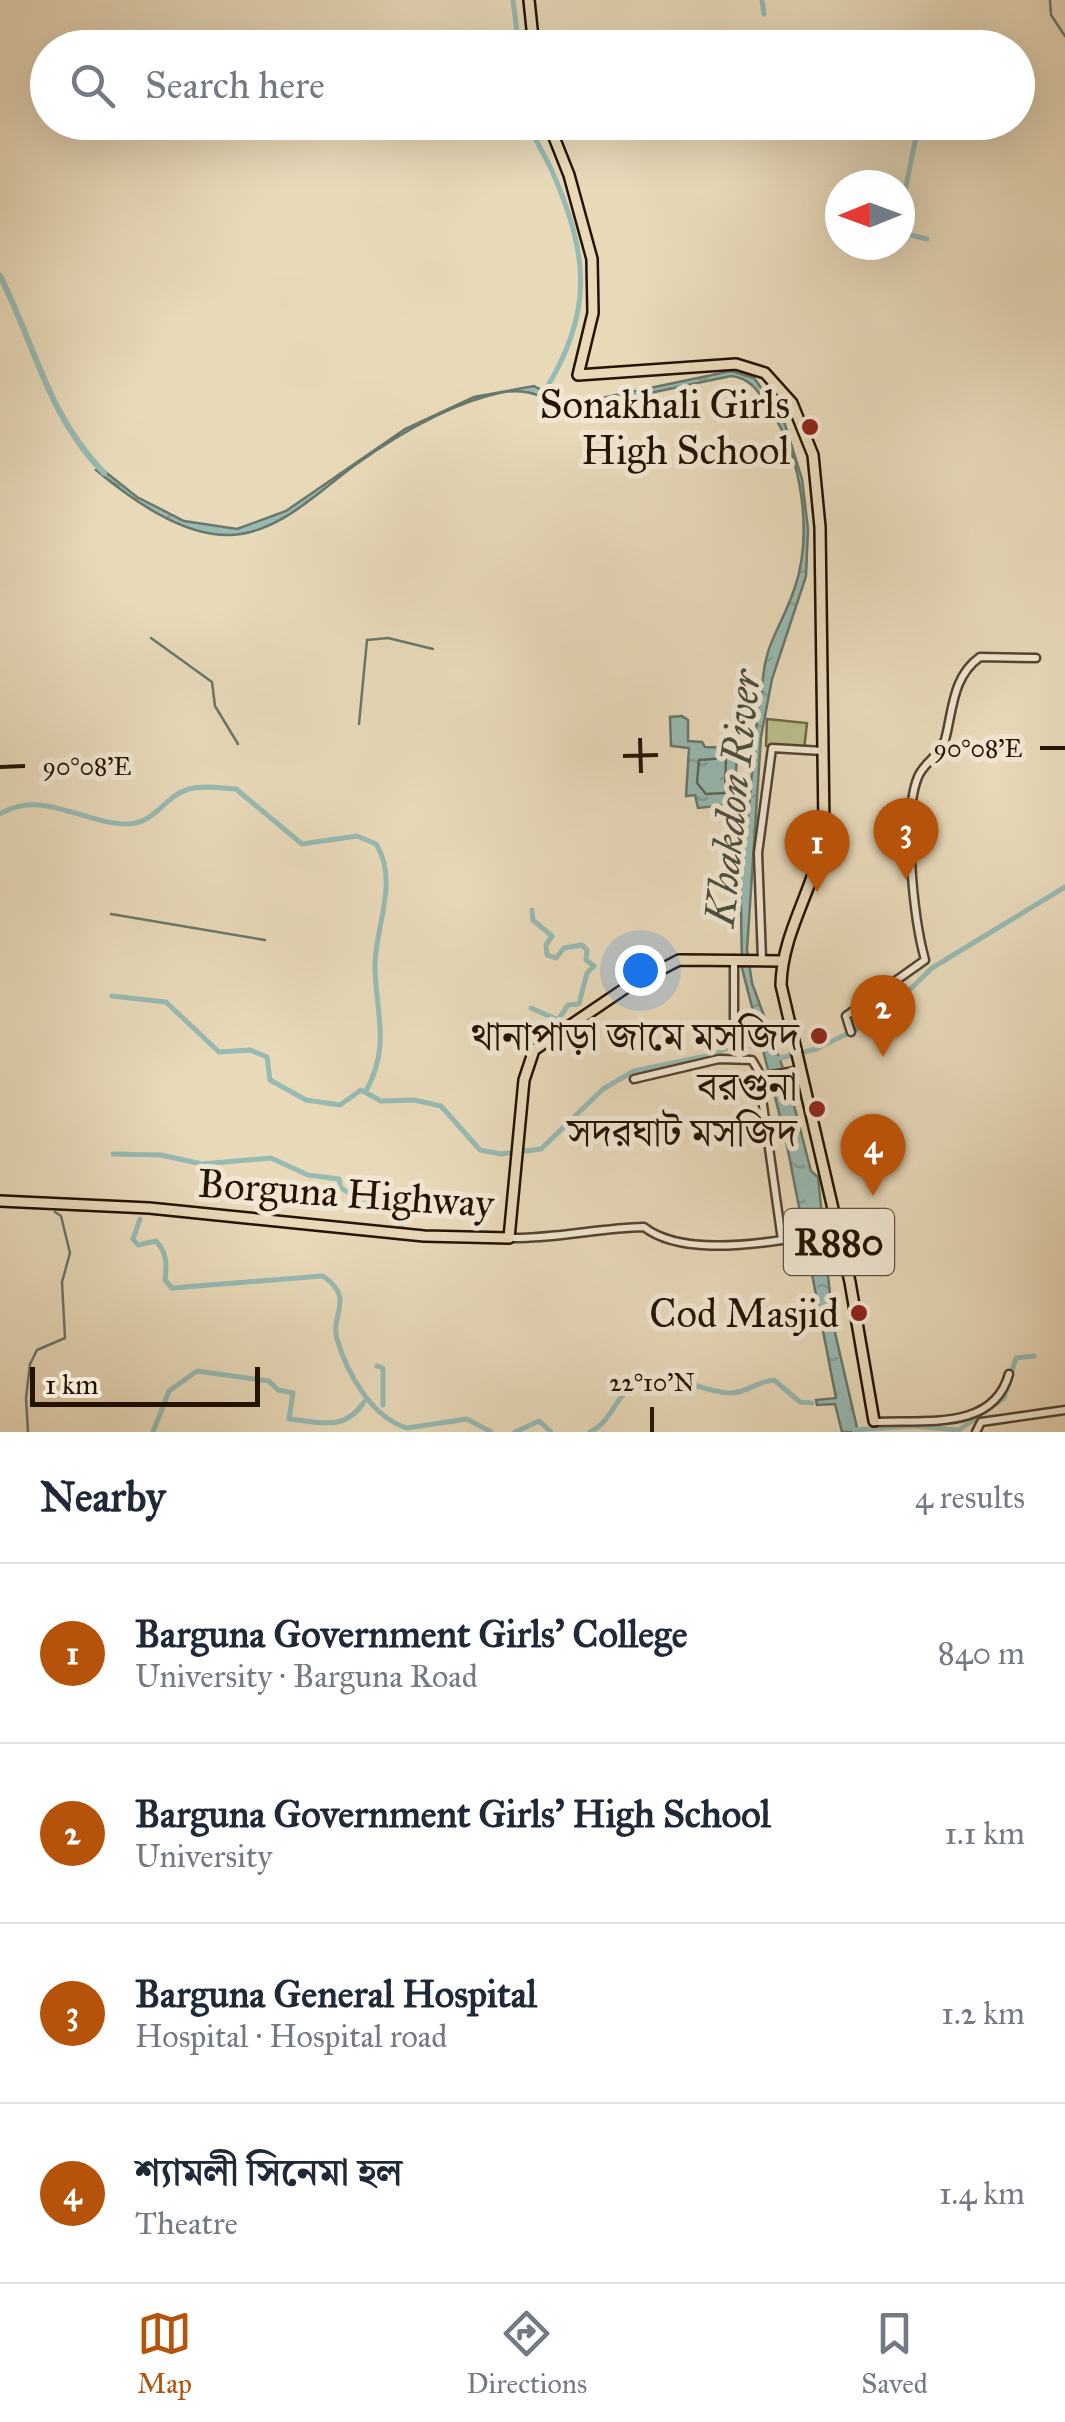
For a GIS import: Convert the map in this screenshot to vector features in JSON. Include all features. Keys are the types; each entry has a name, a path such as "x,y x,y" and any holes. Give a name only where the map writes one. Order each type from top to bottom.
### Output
{"main road":[{"path":"529,0 532,30"},
{"name":"R880","path":"555,140 570,176 592,259 593,313 578,375 736,364 766,374 799,418 813,455 820,526 822,838 781,961 784,1002 800,1061 875,1425"},
{"name":"Borguna Highway","path":"0,1202 149,1208 424,1236 509,1238 524,1080 534,1050 627,987 676,962 735,958 781,961"}],"street":[{"path":"851,1032 846,1016 924,960 916,892 914,791 920,771 944,743 962,678 980,656 1036,658"},
{"path":"758,958 758,852 772,748 823,751"},
{"path":"735,958 734,1038 740,1058"},
{"path":"509,1238 557,1238 604,1228 644,1227 656,1237 680,1242 782,1240 759,1077 752,1060 719,1059 634,1080"},
{"path":"759,1077 788,1072 800,1061"},
{"path":"875,1425 960,1422 997,1402 1009,1374"},
{"path":"981,1422 1065,1410"},
{"path":"976,1414 981,1422"},
{"path":"976,1432 981,1422"}],"green space":[{"path":"767,719 807,723 804,750 766,746"}],"water":[{"path":"731,371 754,378 783,418 802,479 808,529 806,576 772,679 761,737 747,950 752,983 788,1082 811,1171 818,1177 833,1324 858,1432 842,1432 835,1404 817,1405 816,1400 836,1398 786,1140 742,968 740,850 746,837 758,709 752,710 757,691 762,691 769,649 794,590 803,546 797,474 781,429 759,393 750,383 731,376 583,407 562,404 526,392 485,397 426,421 389,442 282,519 249,533 213,534 176,523 141,504 96,470 99,467 137,497 184,521 237,529 286,511 405,429 474,397 534,386 563,402 578,403"},
{"name":"Khakdon River","path":"670,717 688,720 688,741 702,742 705,747 737,748 735,804 698,808 695,795 686,796 689,748 671,746"}],"waterway":[{"path":"513,0 517,30"},
{"path":"762,0 764,14"},
{"path":"1050,0 1051,15 1065,36"},
{"path":"536,140 564,201 579,257 581,283 572,336 544,392"},
{"path":"909,170 915,140"},
{"path":"915,236 927,239"},
{"path":"0,276 55,403 104,473"},
{"path":"151,638 212,682 215,706 238,744"},
{"path":"359,724 367,640 388,638 433,649"},
{"path":"0,814 16,807 47,806 129,824 146,819 180,792 194,788 236,789 302,844 357,836 376,844 386,874 375,968 380,1044 366,1091"},
{"path":"776,1059 816,1049 853,1031 897,1002 932,968 1065,887"},
{"path":"531,1008 558,1020 568,1005 579,1004 587,973 594,966 586,960 587,950 582,945 564,948 556,958 547,955 546,945 552,936 533,920 532,910"},
{"path":"111,914 265,940"},
{"path":"112,996 166,1002 219,1052 250,1050 267,1057 270,1080 306,1100 340,1105 361,1090 381,1101 414,1100 441,1106 480,1150 501,1154 541,1149 603,1089 634,1071 716,1054 735,1044 766,1048"},
{"path":"113,1154 161,1155 202,1164 271,1158 308,1175 339,1179 341,1188 349,1193 400,1215 402,1232"},
{"path":"28,1432 30,1364 37,1350 65,1338 62,1282 70,1253 61,1216 55,1212"},
{"path":"140,1219 133,1239 138,1245 156,1241 160,1245 165,1280 172,1288 323,1276 333,1284 340,1299 336,1330 347,1366 362,1392 382,1414 407,1428 467,1419 491,1432"},
{"path":"854,1430 912,1426 959,1430 1004,1398 1016,1358 1034,1356"},
{"path":"377,1366 383,1368 383,1405"},
{"path":"153,1432 169,1391 197,1371 269,1381 278,1390 293,1393 289,1419 340,1421 364,1402"},
{"path":"590,1432 630,1388 650,1379 673,1379 729,1393 774,1380 800,1402 812,1403"},
{"path":"515,1432 539,1421 551,1432"}],"place":[{"name":"Sonakhali Girls High School","path":"810,427"},
{"name":"Barguna General Hospital","path":"906,880"},
{"name":"Barguna Government Girls' College","path":"817,892"},
{"name":"থানাপাড়া জামে মসজিদ","path":"819,1036"},
{"name":"Barguna Government Girls' High School","path":"883,1057"},
{"name":"বরগুনা সদরঘাট মসজিদ","path":"817,1109"},
{"name":"শ্যামলী সিনেমা হল","path":"873,1196"},
{"name":"Cod Masjid","path":"859,1313"}]}
